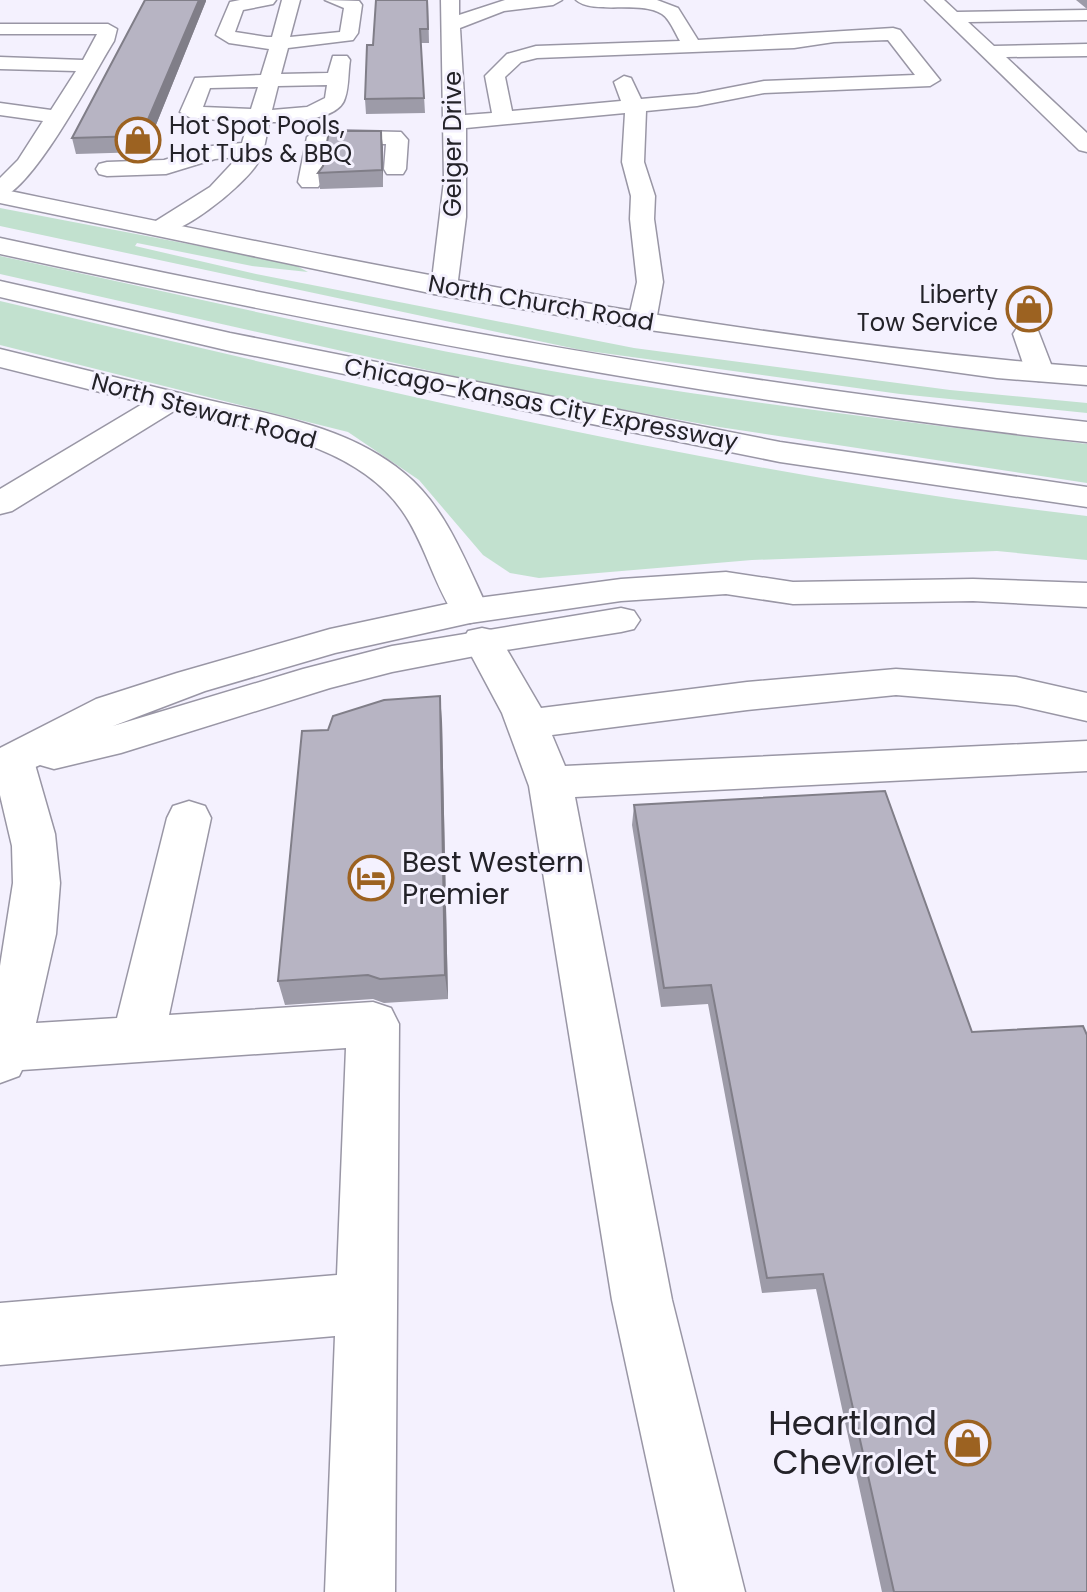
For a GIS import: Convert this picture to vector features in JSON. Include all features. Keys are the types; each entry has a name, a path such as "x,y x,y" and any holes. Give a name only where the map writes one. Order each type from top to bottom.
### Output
{"main road":[{"path":"267,0 236,6 225,35 233,39 281,42 337,38 349,33 353,5 334,0"},
{"path":"160,229 227,184 260,142 262,116 291,0"},
{"name":"Geiger Drive","path":"444,288 452,249 450,0"},
{"path":"451,26 487,8 514,2 553,0"},
{"path":"585,0 646,2 672,12 692,46"},
{"path":"934,0 1087,145"},
{"path":"953,17 1087,15"},
{"path":"601,24 635,118 633,162 643,196 642,219 650,282 642,321"},
{"path":"0,29 108,29 57,117 21,156 0,193"},
{"path":"453,123 503,118 635,118 697,100 764,87 930,80 893,34 536,52 514,58 495,76 503,118"},
{"path":"990,52 1087,50"},
{"path":"0,63 89,66"},
{"path":"339,70 335,100 325,110 262,116 191,112 202,82 271,80 339,70"},
{"path":"1045,105 1073,105"},
{"path":"0,109 57,117"},
{"path":"310,182 310,138 393,137 397,140 395,169"},
{"path":"107,169 166,167 260,142"},
{"name":"North Church Road","path":"0,193 444,288 642,321 1087,376"},
{"name":"Chicago-Kansas City Expressway","path":"0,246 201,290 541,357 787,397 1087,432"},
{"name":"Chicago-Kansas City Expressway","path":"0,289 245,345 780,452 1087,497"},
{"path":"1027,334 1039,372"},
{"name":"North Stewart Road","path":"0,358 298,432 342,450 390,480 413,502 445,556 476,625 527,724 550,783 642,1300 710,1592"},
{"path":"0,504 170,400"},
{"path":"360,1592 373,1024 138,1040 2,1054 32,921 36,858 6,764 112,743 476,625 737,605 793,593 973,590 1087,595"},
{"path":"527,724 747,696 896,682 1016,691 1087,707"},
{"path":"550,783 1087,756"},
{"path":"138,1040 189,818"},
{"path":"0,1334 368,1303"}],"green space":[{"path":"0,208 293,264 308,272 252,266 137,243 135,246 256,274 634,348 950,390 1087,403 1087,413 900,394 581,350 0,226"},
{"path":"0,256 389,340 545,370 740,400 1087,444 1087,483 719,427 515,390 0,274"},
{"path":"0,301 405,395 677,452 950,498 1087,516 1087,560 997,551 752,560 539,578 510,573 483,555 419,480 348,432 0,345"}],"building":[{"path":"145,0 199,0 141,136 72,138"},
{"path":"376,0 427,0 428,29 420,29 424,98 365,99 367,45 373,45"},
{"path":"329,131 381,131 382,170 318,173 323,166"},
{"name":"Best Western Premier","path":"440,696 445,975 380,979 368,975 278,981 302,731 328,730 333,716 384,700"},
{"name":"Heartland Chevrolet","path":"885,791 972,1032 1083,1026 1087,1035 1087,1592 894,1592 823,1274 767,1278 711,985 664,988 634,805"}],"place":[{"name":"Hot Spot Pools, Hot Tubs & BBQ","path":"138,140"},
{"name":"Liberty Tow Service","path":"1029,309"},
{"name":"Best Western Premier","path":"371,878"},
{"name":"Heartland Chevrolet","path":"968,1443"}]}
